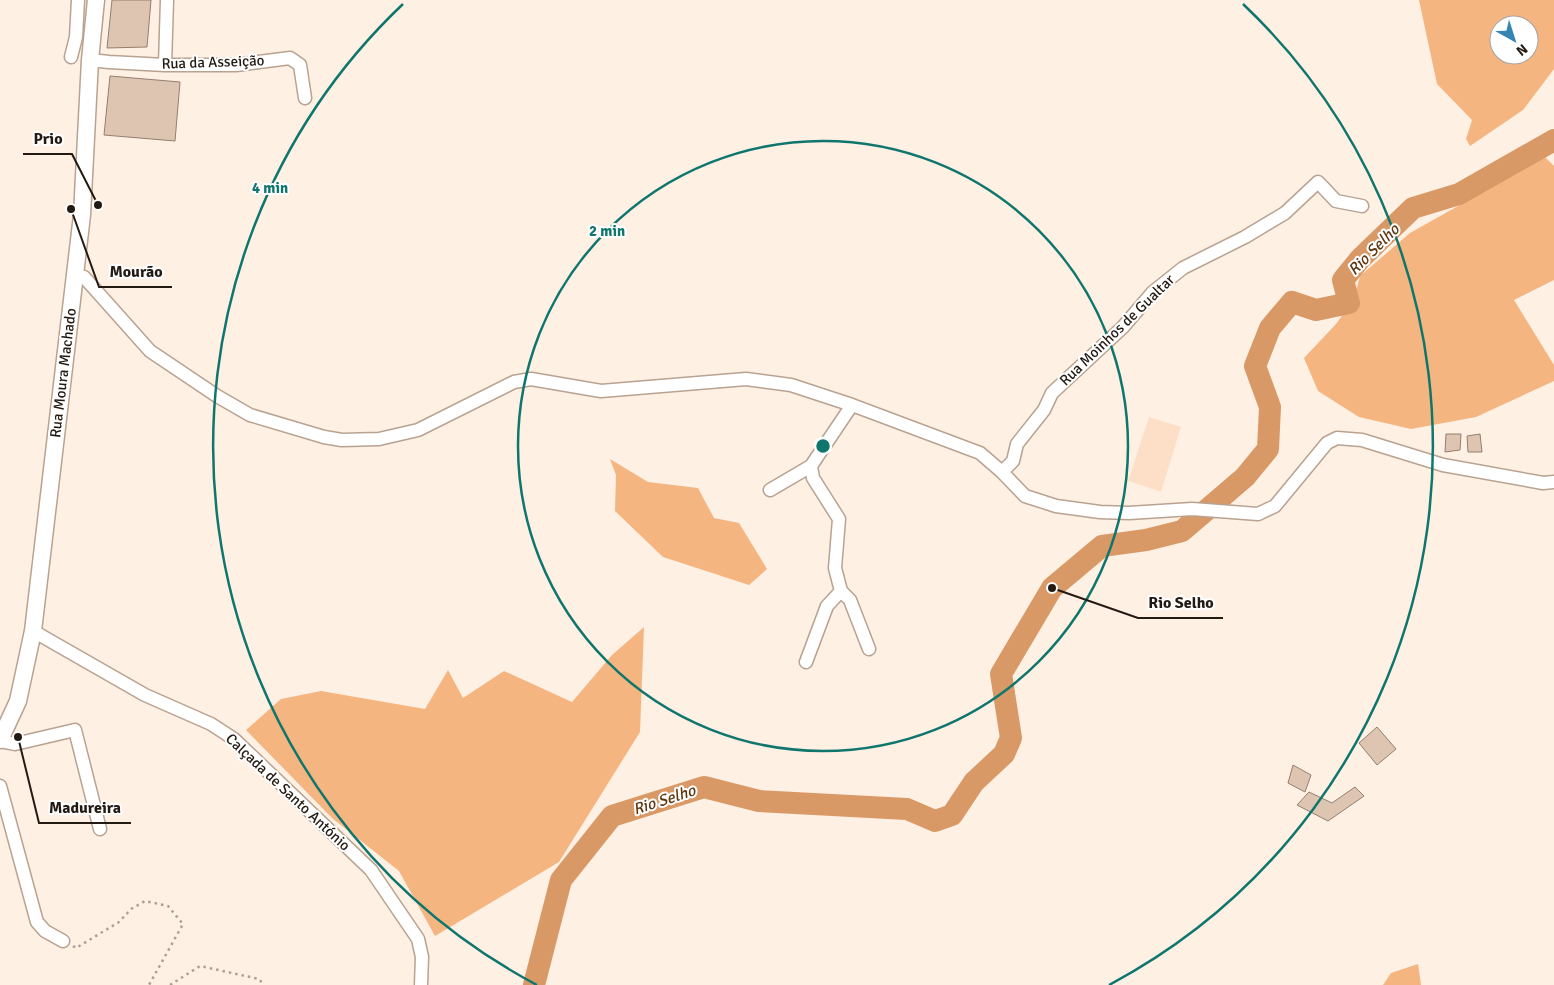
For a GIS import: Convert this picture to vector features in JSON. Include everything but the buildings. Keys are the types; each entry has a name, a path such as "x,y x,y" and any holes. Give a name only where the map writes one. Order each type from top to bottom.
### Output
{"main road":[{"name":"Rua Moura Machado","path":"0,741 18,701 33,631 82,215 90,60 96,0"}],"street":[{"path":"72,57 76,36 78,0"},
{"path":"165,65 167,0"},
{"name":"Rua da Asseição","path":"90,60 165,65 236,65 290,58 300,65 305,98"},
{"name":"Rua Moinhos de Gualtar","path":"1002,472 1013,461 1017,444 1044,410 1052,393 1123,327 1153,292 1183,268 1245,237 1285,213 1318,182 1336,201 1362,206"},
{"path":"74,275 84,277 150,351 217,396 250,414 342,440 379,439 418,430 514,382 531,379 601,392 746,379 791,385 942,437 980,453 1025,496 1056,506 1100,512 1129,513 1192,509 1258,514 1275,506 1327,443 1337,438 1362,440 1443,465 1543,483 1554,482"},
{"path":"770,490 811,466 852,405"},
{"path":"811,466 813,478 839,519 835,568 841,591 850,600 869,650"},
{"path":"806,662 828,606 841,591"},
{"name":"Calçada de Santo António","path":"33,631 145,695 211,724 234,740 371,870 418,939 422,957 421,985"},
{"path":"0,741 15,744 75,730 100,829"},
{"path":"0,786 37,922 45,931 63,941"}],"path":[{"path":"63,941 76,948 119,922 131,909 146,901 168,906 184,924 149,985"},
{"path":"170,985 200,966 259,979 264,985"}],"shaded area":[{"path":"1419,0 1554,0 1554,69 1523,110 1470,146 1466,139 1472,120 1437,84"},
{"path":"1545,157 1554,166 1554,280 1514,300 1554,365 1554,381 1476,417 1411,429 1359,417 1318,391 1304,358 1336,324 1354,299 1360,276 1410,233"},
{"path":"1149,417 1181,427 1161,492 1128,481"},
{"path":"610,459 648,482 698,488 714,518 739,523 767,569 749,585 663,557 615,511 616,475"},
{"path":"644,627 640,732 559,862 435,936 399,871 332,818 246,730 281,699 321,691 425,709 448,670 463,698 504,671 572,702 612,655"},
{"path":"1418,964 1421,985 1383,985 1391,973"}],"waterway":[{"name":"Rio Selho","path":"534,985 561,880 612,816 704,787 759,801 907,809 935,821 952,815 974,782 1004,754 1011,738 1001,674 1052,588 1102,546 1146,540 1182,531 1245,477 1268,449 1270,407 1255,366 1270,328 1292,302 1316,310 1349,303 1343,280 1360,259 1413,208 1459,194 1554,140"}],"place":[{"name":"Prio","path":"98,205"},
{"name":"Mourão","path":"71,209"},
{"name":"Rio Selho","path":"1052,588"},
{"name":"Madureira","path":"18,737"}]}
